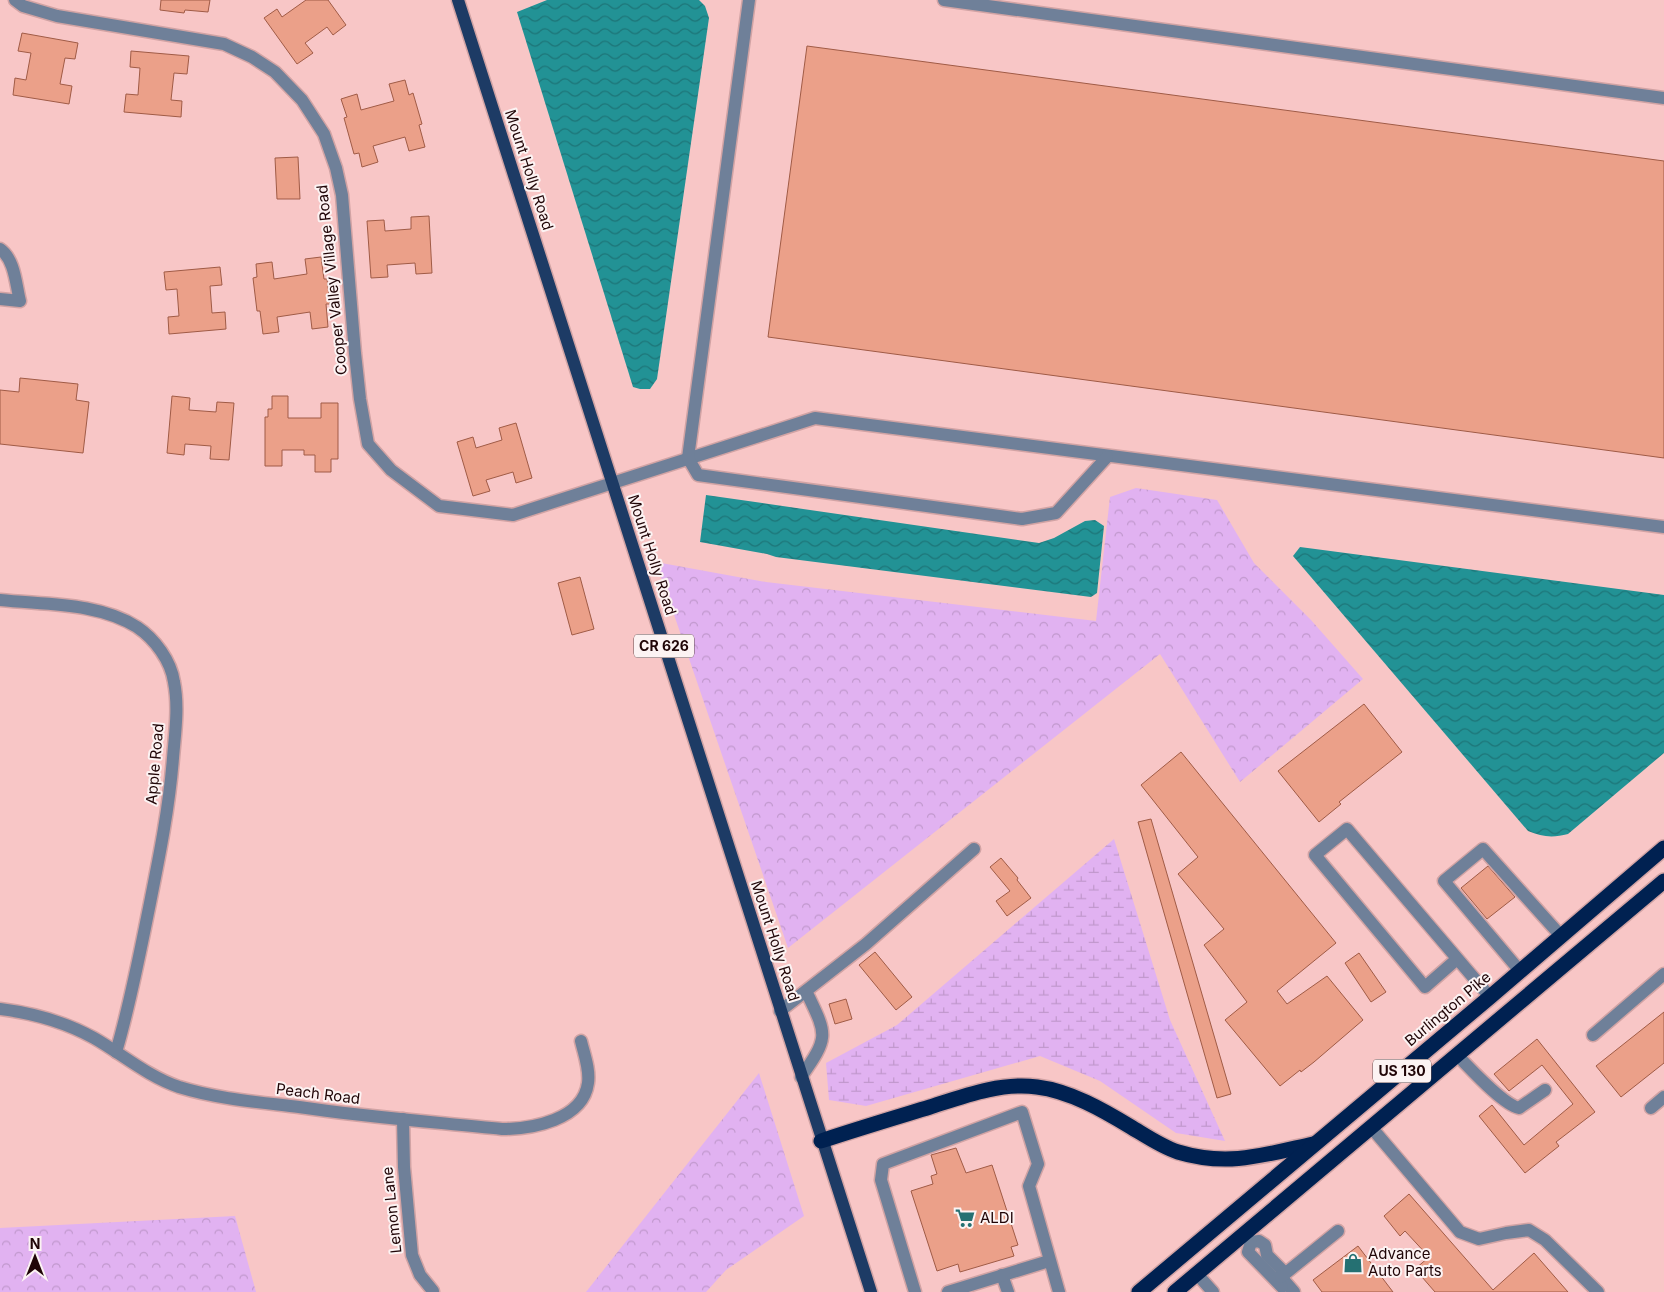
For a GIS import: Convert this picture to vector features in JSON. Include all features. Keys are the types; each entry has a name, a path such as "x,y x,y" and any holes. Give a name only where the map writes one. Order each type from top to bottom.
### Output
{"highway":[{"name":"Burlington Pike","path":"1139,1292 1664,848"},
{"name":"US 130","path":"1175,1292 1248,1238 1371,1127 1664,881"},
{"path":"821,1141 981,1092 1013,1086 1037,1086 1060,1092 1090,1105 1176,1151 1204,1158 1232,1160 1260,1156 1317,1143"}],"main road":[{"name":"Mount Holly Road","path":"458,0 821,1141 871,1292"}],"street":[{"name":"Cooper Valley Village Road","path":"15,0 23,6 57,16 224,44 252,56 275,72 302,100 324,134 336,168 342,195 355,353 360,399 368,444 391,470 439,506 513,515 815,418 1664,527"},
{"path":"749,0 688,458 698,475 1022,519 1056,513 1107,457"},
{"path":"944,0 1664,98"},
{"path":"0,249 5,252 13,270 20,302 0,299"},
{"name":"Apple Road","path":"0,600 71,607 106,614 122,620 150,638 169,666 174,681 176,698 175,733 163,838 132,994 116,1052"},
{"path":"1457,959 1425,986 1316,855 1347,829 1490,997"},
{"path":"780,1011 866,944 974,849"},
{"path":"1520,971 1444,881 1483,849 1561,936"},
{"path":"1592,1035 1664,974"},
{"path":"801,1077 817,1054 823,1038 822,1024 806,991"},
{"name":"Peach Road","path":"0,1009 20,1011 58,1022 94,1038 161,1080 198,1092 257,1103 502,1129 520,1129 552,1122 565,1115 584,1096 588,1084 588,1072 581,1041"},
{"path":"1457,1055 1515,1107 1519,1108 1544,1090"},
{"path":"1651,1108 1664,1097"},
{"path":"915,1292 881,1180 883,1164 1022,1112 1038,1164 1029,1186 1059,1292"},
{"name":"Lemon Lane","path":"403,1119 404,1167 412,1255 420,1276 433,1290"},
{"path":"1371,1127 1460,1232 1479,1239 1529,1230 1545,1240 1598,1292"},
{"path":"1282,1277 1338,1230"},
{"path":"1286,1292 1248,1252 1248,1238 1265,1245 1267,1255 1282,1270 1282,1277 1294,1292"},
{"path":"957,1291 1050,1261"},
{"path":"1197,1274 1213,1292"},
{"path":"1002,1275 1008,1292"}],"green space":[{"path":"1136,488 1217,500 1254,563 1311,620 1363,679 1240,782 1160,654 788,948 656,562 766,582 1096,621 1110,497"},
{"path":"1114,839 1170,1020 1225,1141 1176,1133 1100,1081 1040,1056 866,1106 829,1100 826,1063 897,1025"},
{"path":"759,1073 804,1216 726,1270 706,1292 586,1292"},
{"path":"235,1216 256,1292 0,1292 0,1228"}],"water":[{"path":"547,0 699,0 705,6 709,18 657,379 650,389 633,387 517,12"},
{"path":"706,495 1039,543 1054,538 1085,521 1095,520 1104,526 1097,593 1091,597 776,557 700,542"},
{"path":"1300,547 1664,595 1664,753 1568,834 1548,836 1528,831 1293,556"}],"building":[{"path":"161,0 210,0 208,12 185,10 184,13 160,10"},
{"path":"306,0 328,0 346,25 333,35 327,27 305,43 313,53 297,64 264,18 277,9 282,17"},
{"path":"22,33 78,43 75,59 65,58 60,84 72,86 69,104 13,95 15,78 26,80 31,53 18,51"},
{"path":"807,46 1664,161 1664,458 768,337"},
{"path":"131,51 189,56 187,74 174,73 171,100 182,101 181,117 124,112 126,94 138,95 140,68 130,67"},
{"path":"405,80 409,95 413,93 422,124 419,125 425,147 409,151 405,137 373,146 378,162 362,167 359,153 354,154 344,118 347,117 341,99 357,94 361,110 394,101 389,84"},
{"path":"298,157 300,199 277,199 275,158"},
{"path":"429,216 432,273 416,274 415,263 387,265 388,277 371,278 367,221 384,220 385,231 411,229 411,217"},
{"path":"321,257 324,279 327,279 330,304 326,304 328,327 312,329 310,312 277,317 279,332 263,334 260,311 257,311 253,278 257,277 256,264 272,262 274,279 307,274 305,259"},
{"path":"220,267 222,285 210,286 212,313 225,312 226,329 169,334 168,317 179,316 177,289 166,290 164,272"},
{"path":"20,378 78,384 76,400 89,402 83,453 0,444 0,390 19,392"},
{"path":"172,396 190,398 189,410 216,412 217,402 234,403 229,460 210,459 211,446 185,444 184,455 167,453"},
{"path":"272,396 288,396 288,418 321,418 321,403 338,403 338,459 331,459 331,472 315,472 315,455 304,455 304,450 282,450 282,466 265,466 265,417 268,417 268,409 272,409"},
{"path":"516,423 532,478 516,483 513,472 486,480 490,491 473,496 457,442 473,437 476,448 502,440 499,428"},
{"path":"580,577 594,629 572,635 558,583"},
{"path":"1364,704 1402,752 1339,802 1341,804 1319,822 1278,771"},
{"path":"1181,752 1336,943 1277,991 1287,1004 1327,976 1363,1020 1314,1062 1301,1072 1300,1070 1280,1086 1225,1020 1247,1002 1204,945 1224,929 1178,874 1198,857 1141,785"},
{"path":"1151,819 1231,1094 1217,1098 1138,822"},
{"path":"1001,858 1018,878 1017,880 1031,898 1007,916 996,901 1010,891 990,867"},
{"path":"1488,866 1515,897 1487,919 1461,888"},
{"path":"875,952 912,997 896,1010 859,965"},
{"path":"1359,953 1386,992 1371,1002 1345,963"},
{"path":"846,999 852,1019 835,1024 829,1004"},
{"path":"1664,1012 1664,1063 1621,1097 1596,1066"},
{"path":"1537,1039 1595,1112 1556,1142 1559,1146 1525,1173 1479,1116 1492,1105 1524,1145 1573,1104 1542,1065 1509,1091 1494,1074"},
{"name":"ALDI","path":"956,1148 966,1173 992,1165 1018,1245 1011,1247 1014,1256 960,1272 958,1264 937,1271 911,1191 933,1184 931,1176 937,1174 931,1155"},
{"path":"1409,1194 1493,1290 1534,1253 1568,1292 1435,1292 1415,1269 1429,1257 1405,1231 1400,1236 1384,1216"},
{"name":"Advance Auto Parts","path":"1358,1246 1393,1292 1322,1292 1313,1280"}],"place":[{"name":"ALDI","path":"965,1218"},
{"name":"Advance Auto Parts","path":"1353,1263"}]}
